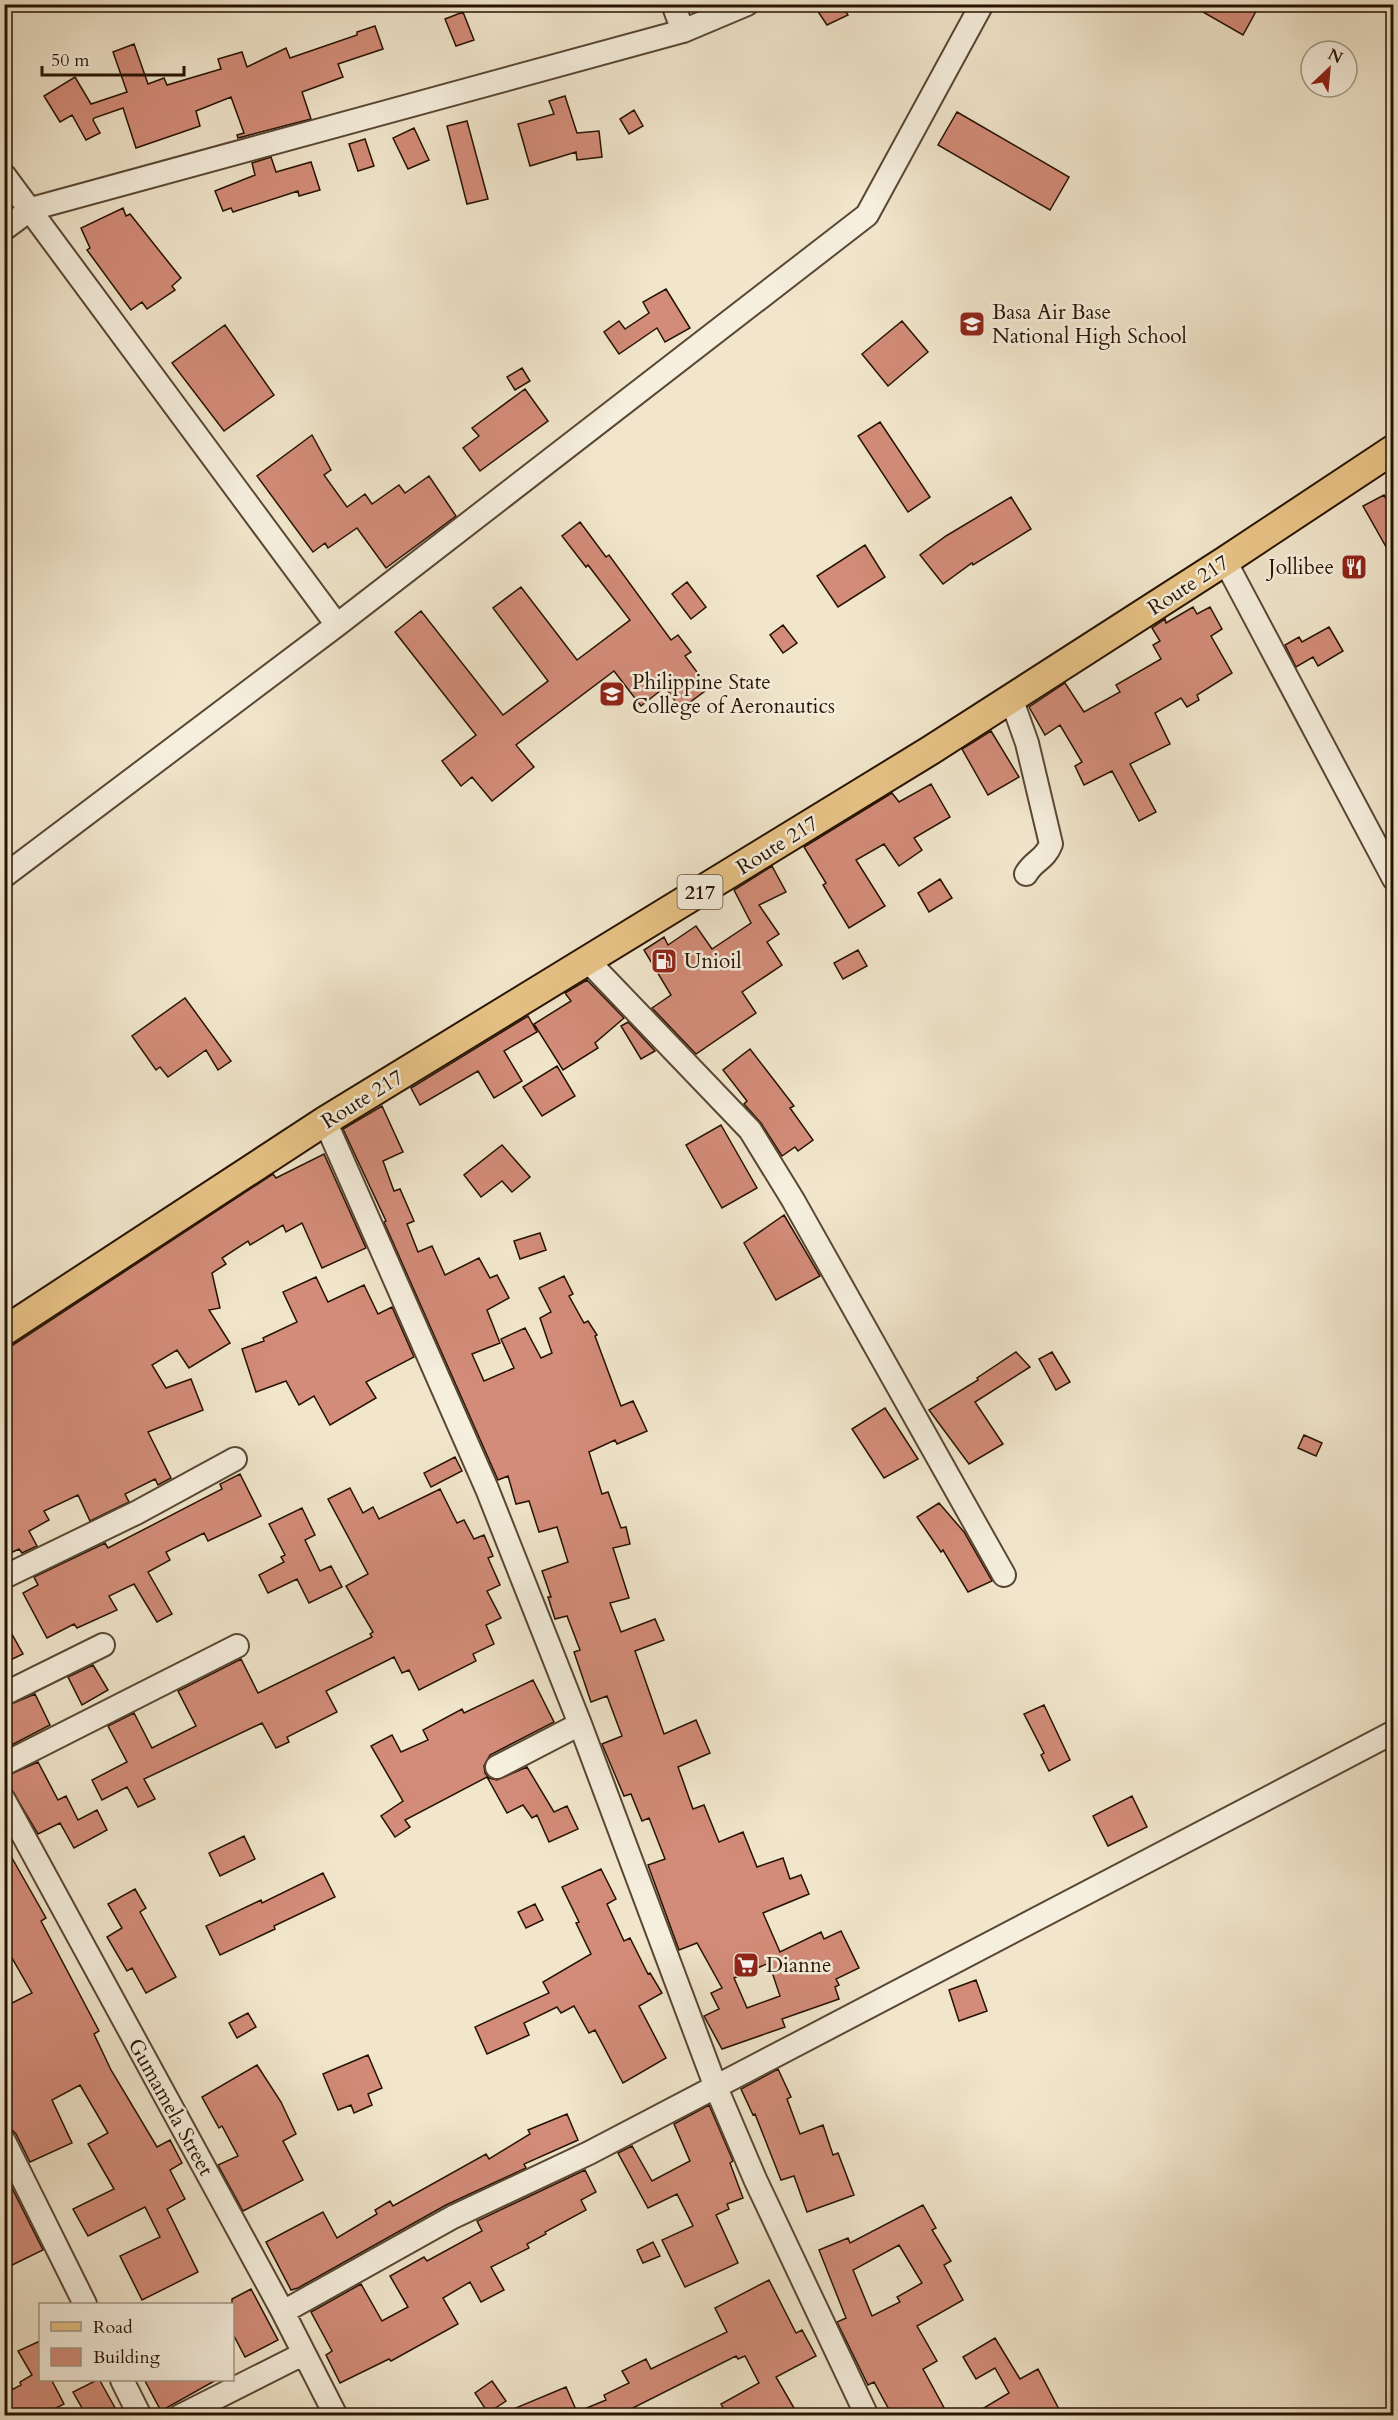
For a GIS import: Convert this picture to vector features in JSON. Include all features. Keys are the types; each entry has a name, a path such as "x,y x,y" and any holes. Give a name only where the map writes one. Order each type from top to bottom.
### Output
{"main road":[{"name":"Route 217","path":"4,1331 325,1121 855,797 1225,561 1394,449"}],"street":[{"path":"673,4 683,31"},
{"path":"4,229 31,209 683,31 747,4"},
{"path":"4,876 338,625 867,215 982,4"},
{"path":"4,175 338,625"},
{"path":"1225,561 1394,879"},
{"path":"1011,698 1028,743 1051,844 1047,854 1026,874"},
{"path":"588,961 750,1130 793,1200 1004,1575"},
{"path":"325,1121 487,1489 580,1724 715,2085 755,2179 867,2415"},
{"path":"4,1577 136,1513 235,1459"},
{"path":"4,1694 103,1645"},
{"path":"4,1764 237,1646"},
{"path":"497,1767 580,1724"},
{"path":"283,2312 453,2217 589,2153 715,2085 1394,1732"},
{"name":"Gumamela Street","path":"4,1800 283,2312 336,2415"},
{"path":"4,2141 85,2303"},
{"path":"180,2415 303,2354"},
{"path":"123,2381 140,2415"}],"building":[{"path":"813,4 840,4 848,15 827,25"},
{"path":"1189,4 1260,4 1243,35"},
{"path":"463,12 474,40 456,46 445,19"},
{"path":"375,26 383,49 338,64 343,77 302,92 311,119 238,138 237,135 244,133 231,97 196,111 200,126 136,148 123,108 94,118 100,133 86,140 72,115 60,122 44,96 75,77 91,104 127,92 113,52 134,44 148,84 164,78 167,85 221,69 218,59 242,52 247,67 286,48 290,58 357,35 357,32"},
{"path":"565,96 577,133 599,131 602,157 577,160 576,152 530,166 518,124 554,114 549,101"},
{"path":"634,110 643,126 629,134 620,119"},
{"path":"957,112 1069,177 1050,210 938,145"},
{"path":"467,121 488,199 467,204 447,126"},
{"path":"414,128 429,160 408,169 393,138"},
{"path":"365,139 374,166 358,171 349,144"},
{"path":"271,157 276,172 311,162 320,190 299,196 298,191 233,212 231,208 223,211 215,191 255,175 252,163"},
{"path":"123,208 126,216 130,214 181,278 172,286 175,290 147,309 142,302 131,310 87,250 90,248 81,228"},
{"path":"666,289 690,328 665,342 657,328 619,354 604,332 619,321 625,329 649,313 643,302"},
{"path":"902,321 928,352 888,386 862,354"},
{"path":"225,325 274,395 224,431 172,363"},
{"path":"522,368 530,381 515,390 507,377"},
{"path":"525,389 548,421 480,471 463,448 479,436 472,428"},
{"path":"880,422 930,497 908,512 858,436"},
{"path":"312,435 331,470 324,475 347,507 365,494 372,504 399,485 405,493 429,476 456,516 386,568 357,528 328,548 325,543 313,552 257,476"},
{"path":"1384,495 1394,512 1394,561 1363,506"},
{"path":"1011,497 1031,529 973,565 972,563 943,584 920,555 946,536"},
{"path":"580,522 606,557 609,555 671,640 678,635 691,652 685,656 709,688 681,709 665,687 641,706 614,671 516,745 534,767 492,801 472,777 461,786 442,761 476,735 395,632 421,611 503,715 548,681 493,608 521,587 577,660 630,620 588,565 586,567 562,536"},
{"path":"865,545 885,577 838,607 817,576"},
{"path":"687,582 706,607 691,619 672,594"},
{"path":"1193,607 1197,614 1210,607 1222,629 1211,636 1232,673 1197,695 1199,700 1187,707 1181,698 1155,713 1170,744 1130,764 1156,812 1139,821 1112,771 1084,785 1075,766 1082,762 1060,725 1045,735 1029,707 1065,683 1084,712 1120,692 1116,685 1161,659 1153,645 1160,641 1152,628 1165,619 1166,623"},
{"path":"783,625 797,643 783,653 770,635"},
{"path":"1329,627 1343,651 1318,666 1313,657 1296,667 1285,645 1299,637 1302,642"},
{"path":"991,731 1019,777 988,795 962,749"},
{"path":"931,784 950,817 914,838 922,850 899,866 884,844 856,860 885,906 849,928 823,885 826,883 804,847 892,793 899,802"},
{"path":"772,866 786,892 759,905 779,934 767,942 782,965 742,992 756,1013 696,1054 652,1008 671,995 644,950 664,937 668,945 696,926 712,949 751,923 734,890"},
{"path":"940,879 952,898 929,912 918,893"},
{"path":"858,950 867,966 843,979 834,963"},
{"path":"587,980 624,1018 595,1043 598,1048 563,1070 534,1024 571,1001 565,993"},
{"path":"185,998 231,1061 218,1070 206,1050 168,1077 160,1067 156,1070 132,1036"},
{"path":"528,1016 537,1032 504,1051 522,1081 494,1098 478,1071 420,1105 411,1088"},
{"path":"628,1022 655,1051 641,1059 621,1026"},
{"path":"750,1049 794,1106 790,1108 813,1140 798,1151 795,1147 782,1156 761,1123 744,1104 747,1101 723,1070"},
{"path":"557,1066 575,1096 542,1116 523,1087"},
{"path":"382,1106 403,1152 383,1161 394,1191 400,1189 414,1221 407,1224 418,1252 432,1246 445,1275 479,1258 490,1278 497,1275 509,1298 487,1310 500,1343 472,1354 484,1381 514,1368 501,1339 525,1328 541,1358 552,1353 540,1318 551,1312 539,1288 564,1276 573,1294 569,1296 584,1323 588,1321 597,1335 595,1336 621,1406 633,1401 647,1431 617,1444 615,1440 589,1452 602,1494 608,1492 621,1528 626,1527 630,1544 613,1548 629,1598 610,1603 621,1632 655,1619 664,1640 635,1651 664,1734 696,1720 710,1753 678,1767 693,1809 704,1805 719,1842 743,1832 757,1867 783,1858 790,1879 801,1875 809,1894 763,1913 780,1952 821,1932 824,1939 841,1931 859,1968 836,1979 839,1985 835,1987 839,1999 782,2019 785,2027 722,2049 704,2016 719,2009 711,1993 722,1988 697,1943 679,1950 648,1865 665,1859 649,1818 642,1821 631,1794 624,1796 602,1744 622,1736 607,1696 591,1702 574,1652 580,1650 567,1616 555,1619 548,1597 551,1597 542,1571 568,1562 557,1527 539,1532 529,1501 516,1504 508,1476 498,1480 384,1222 386,1221 343,1129","holes":["769,1963 780,1996 747,2008 734,1978"]},
{"path":"721,1125 757,1188 722,1208 686,1145"},
{"path":"502,1145 530,1177 512,1192 502,1181 481,1197 464,1175"},
{"path":"324,1154 366,1248 322,1268 302,1223 286,1232 283,1225 250,1245 248,1241 222,1258 226,1264 212,1273 220,1308 209,1310 230,1343 189,1368 177,1350 152,1365 166,1388 191,1379 203,1410 148,1432 171,1478 158,1485 155,1479 125,1494 129,1502 90,1521 78,1495 44,1511 49,1520 29,1531 37,1546 22,1553 19,1549 4,1556 4,1347 13,1345 273,1174 276,1178"},
{"path":"784,1215 820,1276 776,1300 744,1243"},
{"path":"540,1233 546,1250 520,1259 514,1241"},
{"path":"316,1277 328,1302 364,1285 378,1314 392,1307 414,1357 366,1382 376,1398 330,1425 314,1396 299,1405 286,1381 256,1392 242,1349 264,1341 263,1338 297,1322 283,1292"},
{"path":"1016,1352 1030,1367 975,1402 1003,1444 969,1464 929,1410 978,1380 977,1378"},
{"path":"1052,1352 1070,1382 1056,1390 1039,1359"},
{"path":"885,1408 918,1459 884,1478 852,1429"},
{"path":"1304,1435 1322,1443 1316,1456 1298,1448"},
{"path":"455,1457 462,1471 431,1487 424,1473"},
{"path":"240,1474 261,1516 208,1541 204,1533 166,1552 170,1560 148,1572 172,1614 157,1622 134,1584 109,1596 117,1610 77,1628 74,1624 47,1638 23,1593 38,1585 34,1577 105,1543 108,1548 222,1489 220,1484"},
{"path":"350,1488 363,1513 373,1507 379,1519 440,1489 457,1523 464,1520 474,1539 484,1535 493,1556 488,1558 500,1585 487,1591 501,1618 486,1625 494,1644 473,1654 476,1661 419,1690 409,1670 402,1673 394,1657 326,1691 337,1712 287,1737 289,1742 276,1748 262,1723 144,1779 155,1799 138,1807 127,1787 102,1800 92,1780 127,1762 108,1726 134,1713 152,1748 196,1726 178,1691 241,1659 258,1693 372,1637 370,1634 373,1632 346,1586 368,1574 328,1499"},
{"path":"939,1503 964,1532 992,1581 968,1592 943,1550 941,1552 917,1517"},
{"path":"302,1508 315,1535 305,1540 320,1571 331,1566 342,1587 309,1603 297,1579 268,1593 259,1575 284,1562 281,1557 285,1555 269,1524"},
{"path":"4,1620 23,1654 4,1663"},
{"path":"93,1665 108,1690 82,1705 68,1677"},
{"path":"533,1680 554,1722 490,1755 484,1766 485,1773 489,1778 497,1780 527,1767 554,1812 567,1806 578,1829 549,1842 537,1815 532,1818 523,1805 507,1813 487,1777 405,1820 410,1827 395,1837 381,1816 403,1801 371,1746 392,1735 401,1752 428,1740 423,1730 462,1709 464,1713"},
{"path":"35,1694 50,1725 4,1749 4,1707"},
{"path":"1044,1705 1070,1760 1049,1771 1041,1755 1044,1753 1024,1714"},
{"path":"38,1762 58,1800 66,1796 78,1820 97,1810 107,1830 74,1848 60,1823 38,1834 4,1777"},
{"path":"1132,1796 1147,1827 1108,1846 1093,1816"},
{"path":"244,1836 255,1859 220,1876 209,1853"},
{"path":"4,1844 46,1918 41,1921 99,2031 94,2034 111,2070 157,2147 170,2140 182,2163 170,2170 185,2199 167,2209 198,2272 142,2300 120,2256 160,2237 145,2207 88,2236 73,2209 114,2189 88,2144 108,2133 80,2085 52,2100 72,2143 30,2162 16,2134 11,2129 4,2128 4,2007 32,1993 4,1944"},
{"path":"601,1869 616,1899 607,1904 624,1941 630,1938 648,1974 650,1973 662,1993 639,2006 666,2058 623,2083 595,2030 589,2033 574,2006 561,2013 557,2007 524,2023 529,2035 487,2054 475,2027 549,1993 543,1982 591,1954 562,1887"},
{"path":"323,1873 335,1897 220,1955 206,1926 261,1900 262,1903"},
{"path":"135,1889 146,1908 140,1912 176,1977 146,1993 132,1968 127,1971 107,1937 122,1928 108,1904"},
{"path":"535,1904 543,1920 526,1928 518,1912"},
{"path":"976,1980 987,2011 959,2021 949,1990"},
{"path":"248,2013 256,2027 237,2038 229,2023"},
{"path":"368,2055 382,2088 368,2094 372,2105 354,2113 351,2105 338,2110 323,2074"},
{"path":"257,2065 281,2102 296,2134 283,2141 303,2180 243,2211 218,2165 238,2156 222,2126 219,2128 202,2097"},
{"path":"778,2069 791,2097 787,2099 800,2134 823,2125 833,2155 838,2153 854,2195 807,2212 794,2176 781,2180 755,2114 753,2115 741,2089"},
{"path":"709,2105 733,2161 730,2163 743,2198 727,2204 729,2209 716,2215 738,2263 685,2287 662,2240 693,2226 677,2194 648,2208 618,2153 632,2146 652,2181 690,2161 674,2124"},
{"path":"567,2114 578,2140 524,2164 526,2168 446,2205 291,2290 266,2242 323,2212 337,2238 377,2214 375,2210 390,2201 393,2206 486,2154 489,2159 530,2134 528,2130"},
{"path":"585,2170 596,2192 581,2200 586,2210 527,2244 529,2248 491,2267 504,2290 481,2302 470,2282 443,2298 458,2324 391,2361 389,2359 340,2383 326,2355 332,2351 311,2312 361,2284 382,2321 408,2307 390,2276 424,2257 427,2261 482,2231 477,2221"},
{"path":"4,2172 43,2250 4,2269"},
{"path":"923,2205 936,2228 932,2230 951,2261 944,2265 963,2300 917,2326 937,2361 923,2369 948,2415 892,2415 874,2382 868,2385 837,2322 846,2318 819,2250 848,2238 850,2243","holes":["899,2245 922,2283 897,2297 900,2302 872,2316 853,2270"]},
{"path":"653,2242 660,2256 643,2263 637,2250"},
{"path":"769,2280 796,2333 802,2330 816,2356 776,2377 794,2408 780,2415 727,2415 721,2404 759,2383 745,2356 738,2359 736,2356 619,2415 499,2415 566,2387 577,2412 606,2400 604,2395 629,2383 622,2371 646,2359 651,2369 727,2332 715,2308"},
{"path":"251,2289 278,2340 245,2357 234,2336 232,2299"},
{"path":"995,2338 1020,2379 1038,2369 1062,2415 972,2415 1009,2393 995,2368 976,2379 963,2357"},
{"path":"39,2341 39,2381 52,2381 64,2404 43,2415 4,2415 4,2394 21,2385 20,2382 32,2375 18,2351"},
{"path":"95,2381 100,2381 119,2415 86,2415 73,2392"},
{"path":"145,2381 214,2381 161,2411"},
{"path":"492,2381 506,2401 488,2413 475,2393"}],"place":[{"name":"Basa Air Base National High School","path":"972,324"},
{"name":"Jollibee","path":"1354,567"},
{"name":"Philippine State College of Aeronautics","path":"612,694"},
{"name":"Unioil","path":"664,961"},
{"name":"Dianne","path":"746,1965"}]}
